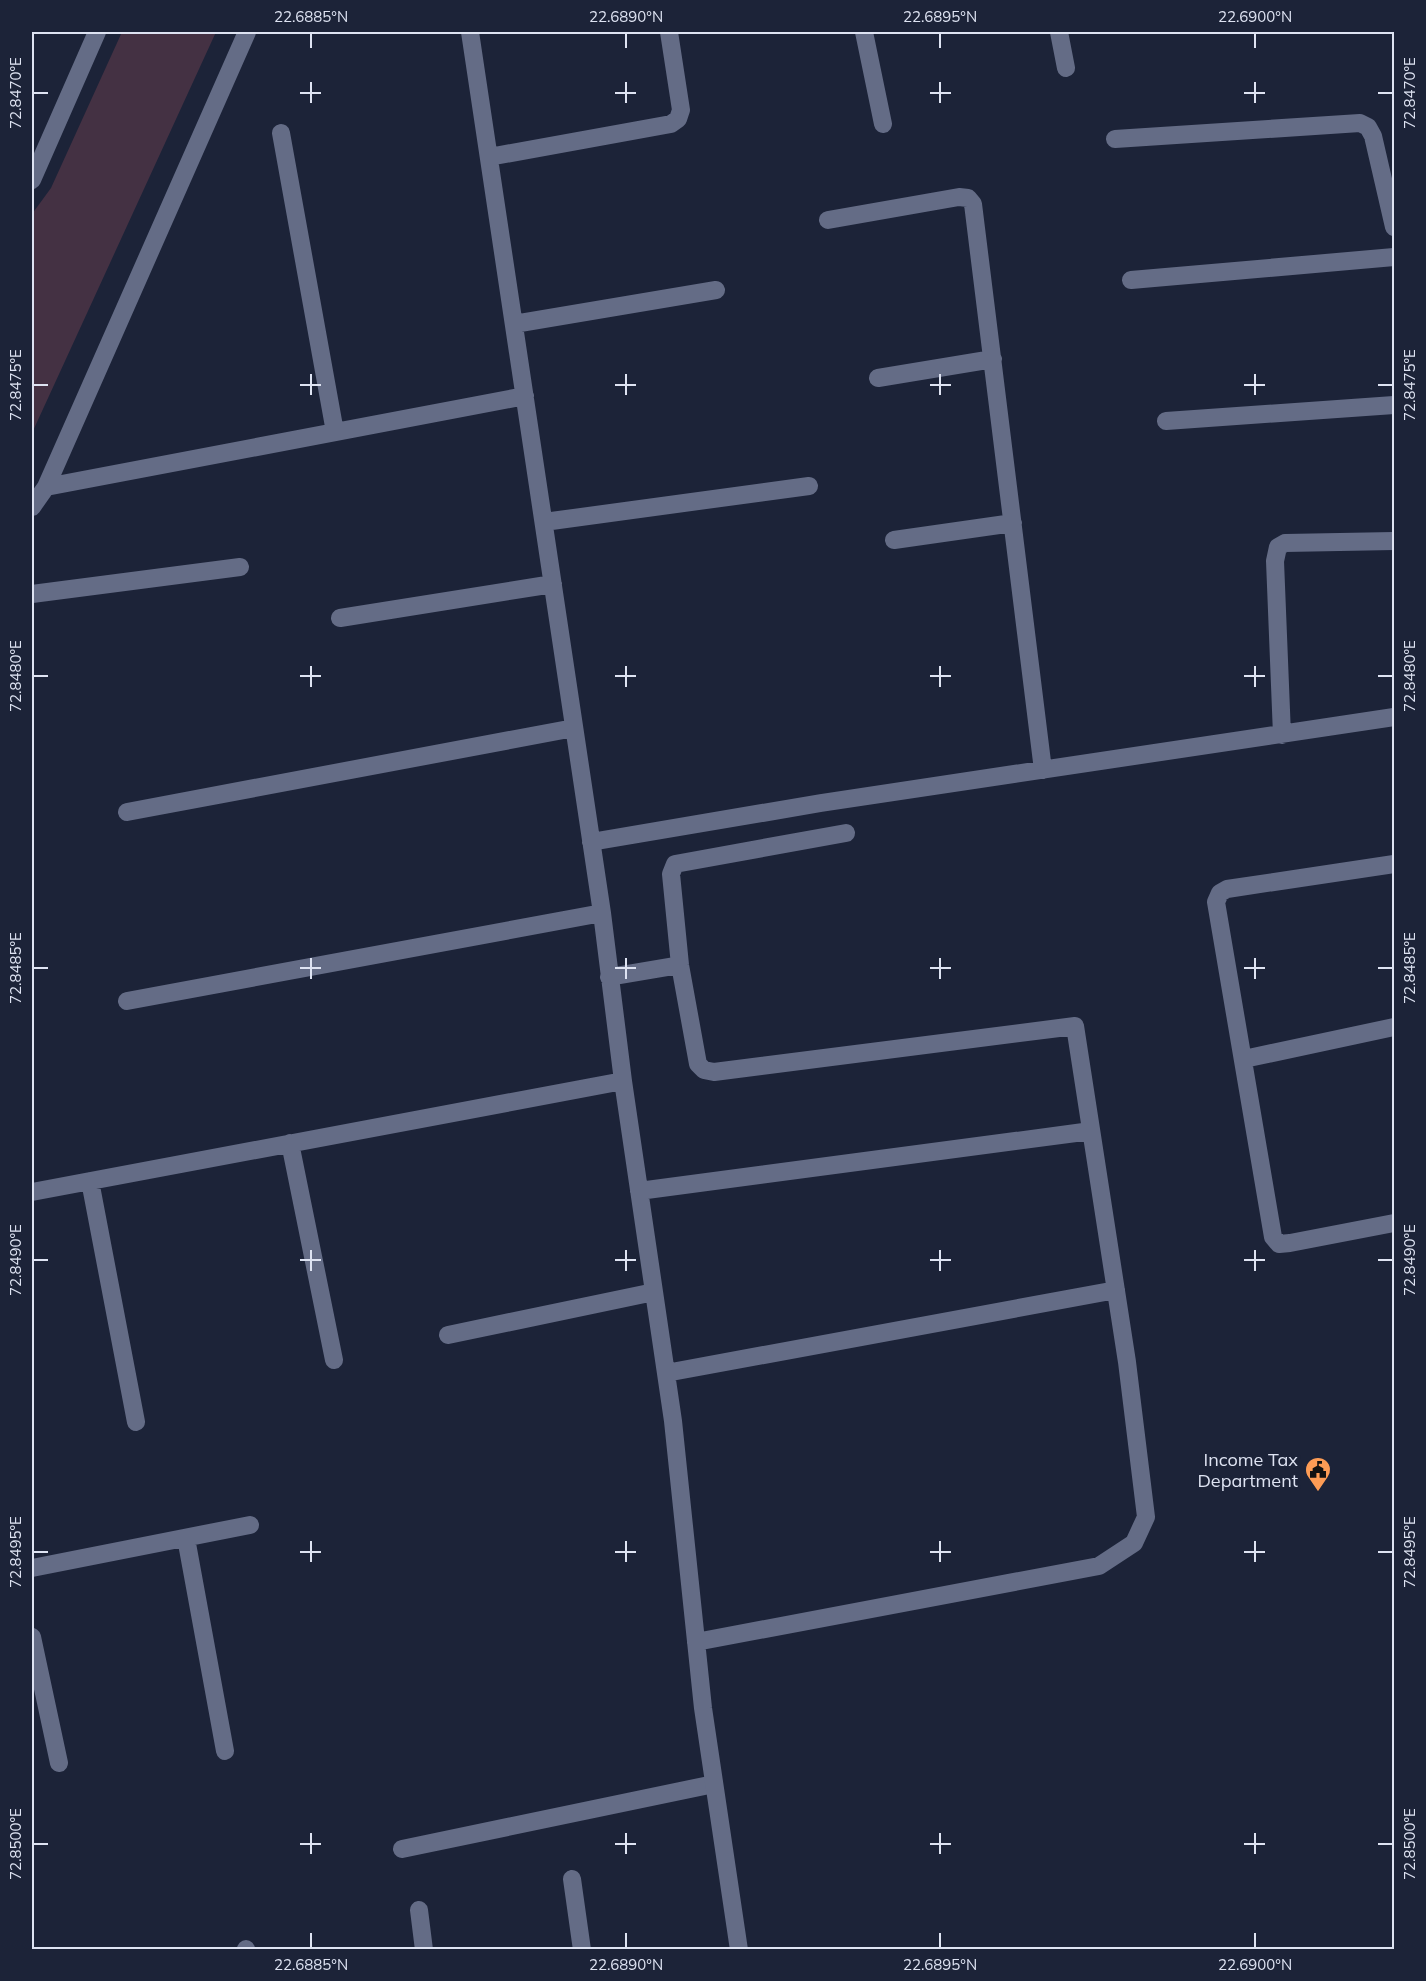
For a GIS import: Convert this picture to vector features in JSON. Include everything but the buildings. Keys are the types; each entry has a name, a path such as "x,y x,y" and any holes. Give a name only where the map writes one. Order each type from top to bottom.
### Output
{"street":[{"path":"32,180 97,32"},
{"path":"32,507 46,487 247,32"},
{"path":"470,32 602,913 623,1081 666,1373 696,1642 714,1784 739,1950"},
{"path":"489,157 671,124 678,119 681,110 669,32"},
{"path":"864,32 883,124"},
{"path":"1059,32 1066,68"},
{"path":"1115,139 1360,123 1368,127 1373,136 1395,228"},
{"path":"281,133 335,432"},
{"path":"828,220 959,197 968,198 973,204 1043,770"},
{"path":"1131,280 1395,257"},
{"path":"514,324 716,290"},
{"path":"878,378 993,359"},
{"path":"46,487 525,396"},
{"path":"1166,421 1395,405"},
{"path":"544,522 808,486"},
{"path":"894,540 1013,523"},
{"path":"1282,735 1275,561 1278,547 1285,543 1395,541"},
{"path":"32,594 240,567"},
{"path":"340,618 553,584"},
{"path":"591,842 820,803 1395,717"},
{"path":"127,812 574,728"},
{"path":"696,1642 1099,1566 1134,1542 1146,1517 1116,1290 1075,1026 714,1072 704,1070 698,1064 680,965 671,874 675,864 846,833"},
{"path":"1395,864 1227,889 1220,893 1216,902 1273,1237 1279,1244 1395,1223"},
{"path":"127,1001 602,913"},
{"path":"609,977 680,965"},
{"path":"1244,1059 1395,1027"},
{"path":"32,1192 623,1081"},
{"path":"639,1191 1091,1131"},
{"path":"290,1143 334,1360"},
{"path":"90,1181 136,1422"},
{"path":"666,1373 1116,1290"},
{"path":"448,1335 654,1292"},
{"path":"32,1568 250,1525"},
{"path":"186,1538 225,1752"},
{"path":"32,1637 59,1763"},
{"path":"402,1849 714,1784"},
{"path":"572,1879 582,1950"},
{"path":"419,1910 424,1950"}],"shaded area":[{"path":"122,32 216,32 32,433 32,214 51,188"}],"place":[{"name":"Income Tax Department","path":"1318,1493"}]}
